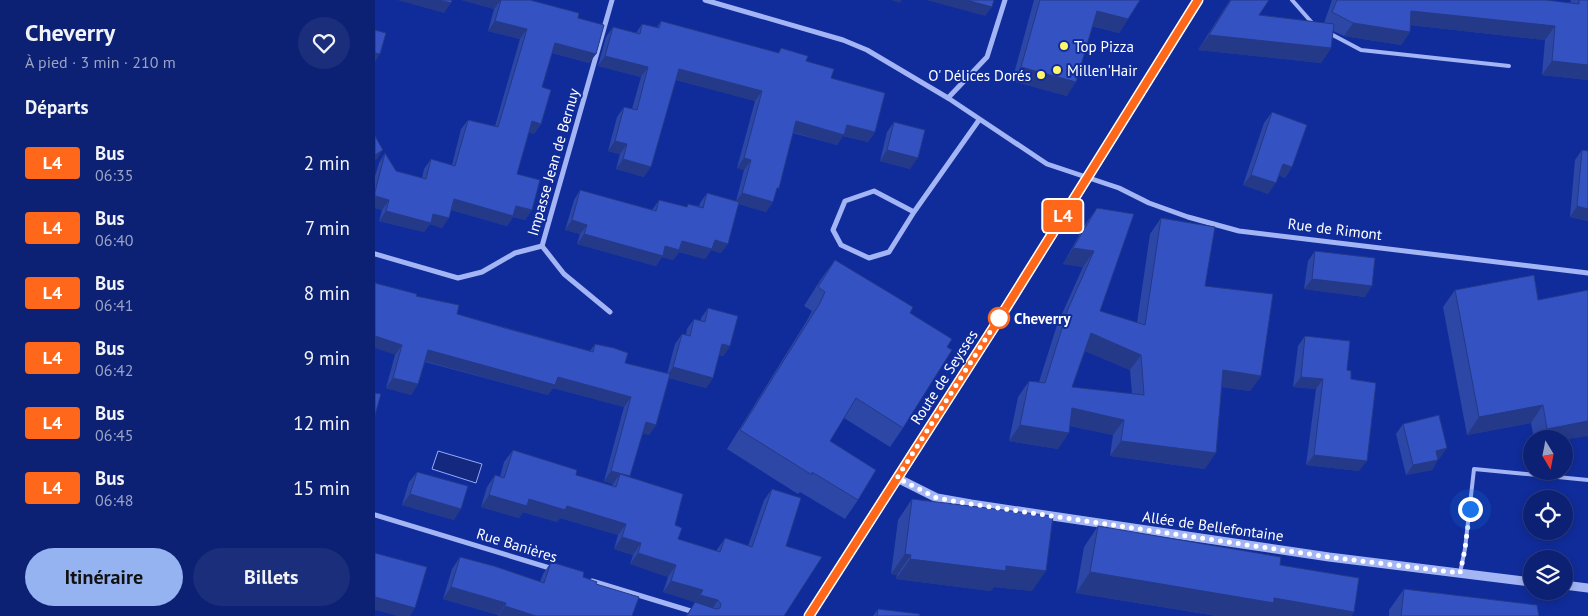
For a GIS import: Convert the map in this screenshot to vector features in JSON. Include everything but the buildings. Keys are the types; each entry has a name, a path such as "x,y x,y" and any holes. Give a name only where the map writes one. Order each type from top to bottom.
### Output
{"main road":[{"name":"Route de Seysses","path":"809,616 994,327 1198,0"}],"street":[{"name":"Impasse Jean de Bernuy","path":"375,254 458,278 482,272 515,253 542,246 612,0"},
{"name":"Rue de Rimont","path":"705,0 843,40 867,50 948,98 1047,164 1119,188 1188,217 1239,230 1588,273"},
{"path":"948,98 987,57 1005,0"},
{"path":"914,212 874,191 845,202 833,230 841,245 869,258 889,252 914,212 979,120"},
{"path":"542,246 565,274 610,312"},
{"name":"Allée de Bellefontaine","path":"897,478 937,498 971,504 1329,557 1523,581"},
{"name":"Rue Banières","path":"375,515 556,570"},
{"path":"585,578 699,613"},
{"path":"1573,586 1588,588"}],"lane":[{"path":"1292,0 1314,25 1361,50 1509,66"},
{"path":"1460,573 1465,549 1474,469 1588,480"}],"shaded area":[{"path":"438,451 482,464 476,483 432,469"}],"bus line":[{"name":"L4","path":"809,616 994,327 1198,0"}],"place":[{"name":"Top Pizza","path":"1064,46"},
{"name":"Millen'Hair","path":"1057,70"},
{"name":"O' Délices Dorés","path":"1041,75"},
{"name":"Cheverry","path":"999,318"}],"route":[{"path":"999,318 1004,310 897,478 937,498 1329,557 1460,573 1470,509"}]}
